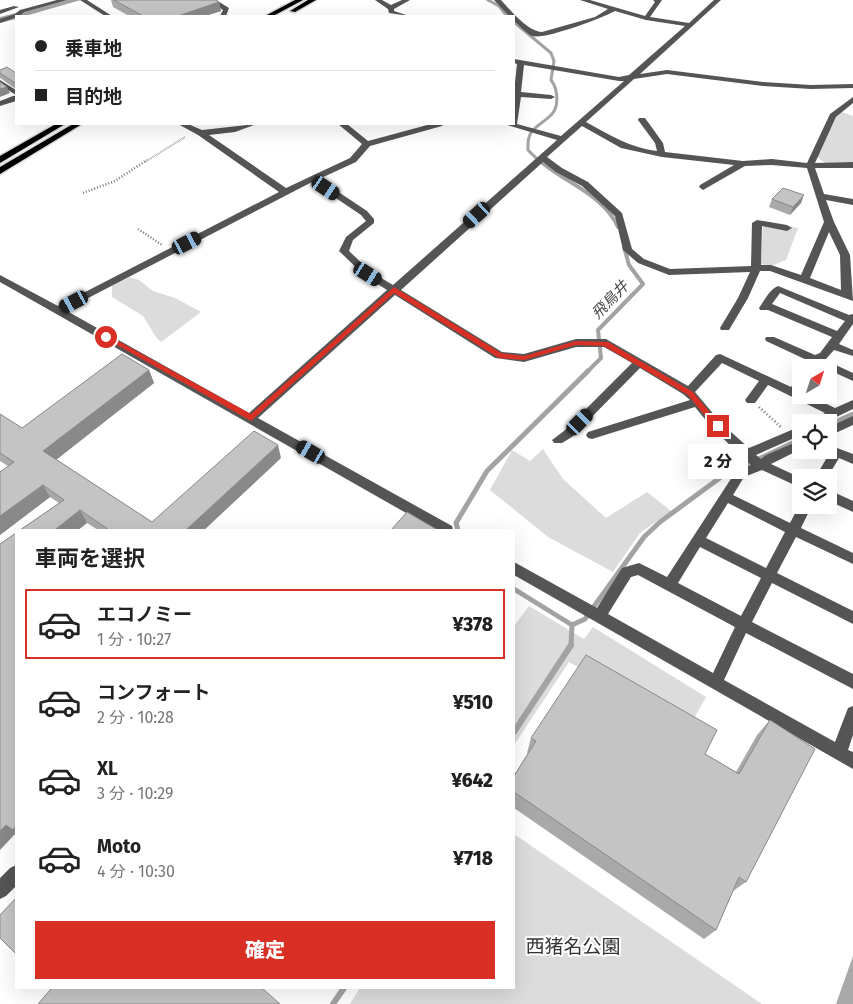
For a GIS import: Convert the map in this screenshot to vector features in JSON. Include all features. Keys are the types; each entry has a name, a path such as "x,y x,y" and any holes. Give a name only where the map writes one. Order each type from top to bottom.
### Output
{"main road":[{"path":"270,15 300,0"},
{"path":"285,15 313,0"},
{"path":"0,160 59,125"},
{"path":"0,171 76,125"}],"street":[{"path":"0,12 17,11 64,0"},
{"path":"82,0 107,15"},
{"path":"211,0 227,9 224,15"},
{"path":"378,0 389,12 402,15"},
{"path":"389,12 407,0"},
{"path":"497,0 511,15"},
{"path":"583,0 646,18 690,25"},
{"path":"646,18 659,1 656,0"},
{"path":"251,418 718,0"},
{"path":"515,19 534,34 542,34 598,18 614,9"},
{"path":"0,21 17,11 31,15"},
{"path":"552,97 515,94 517,61 619,79 667,72 782,85 811,87 853,86"},
{"path":"0,82 15,92"},
{"path":"0,104 15,98"},
{"path":"542,157 559,170 585,184 619,216 628,250 642,261 669,272 771,268 849,297 845,254 829,222 810,166 833,116 853,99"},
{"path":"642,120 659,143 662,155"},
{"path":"581,123 624,146 662,155 743,164 772,162 810,166 853,165"},
{"path":"184,125 285,192"},
{"path":"197,132 235,130 250,125"},
{"path":"343,125 367,144"},
{"path":"58,310 285,192 353,160 367,144 435,125"},
{"path":"515,125 562,139"},
{"path":"703,187 743,164"},
{"path":"314,179 364,213 371,221 348,239 344,251 368,274 499,355 524,358 576,343 606,343 688,393 718,426 748,454 763,465 792,479"},
{"path":"820,196 853,202"},
{"path":"804,280 829,222"},
{"path":"725,328 743,298 756,269 757,224 787,228"},
{"path":"0,278 445,529"},
{"path":"820,359 824,356 836,340 852,319 778,289 765,307 836,340 851,353"},
{"path":"770,339 804,359"},
{"path":"688,393 720,358 792,393"},
{"path":"558,440 568,434 639,363"},
{"path":"838,371 853,378"},
{"path":"751,400 766,380"},
{"path":"592,435 697,402"},
{"path":"817,404 836,413 853,404"},
{"path":"837,428 853,420"},
{"path":"748,454 792,434"},
{"path":"669,585 740,474 763,465 770,458 792,448"},
{"path":"837,452 853,459"},
{"path":"726,497 853,560"},
{"path":"837,499 853,507"},
{"path":"716,682 742,624 801,514"},
{"path":"698,540 853,618"},
{"path":"515,569 853,761"},
{"path":"599,617 627,572 639,569 853,682"},
{"path":"839,753 853,713"},
{"path":"0,890 15,875"}],"path":[{"path":"83,193 126,176 160,151 197,132"},
{"path":"138,229 170,252"},
{"path":"751,400 792,429"}],"green space":[{"path":"842,112 853,116 853,162 825,163 817,157 836,118"},
{"path":"763,223 798,228 786,260 771,266 761,264"},
{"path":"129,277 139,280 153,291 175,298 201,312 161,342 143,316 112,297 112,285"},
{"path":"543,449 563,479 606,518 647,492 671,511 640,533 613,572 548,537 490,490 512,450 530,461"},
{"path":"529,606 584,639 593,627 706,697 687,731 569,662 515,743 515,625"},
{"name":"西猪名公園","path":"515,835 762,1004 350,1004 359,989 515,989"}],"building":[{"path":"114,0 216,0 219,2 181,15 141,15"},
{"path":"7,67 15,72 15,83 0,73 0,70"},
{"path":"0,82 7,87 0,89"},
{"path":"783,188 804,195 793,207 772,199"},
{"path":"122,354 149,370 43,451 152,522 254,431 278,445 187,529 108,529 80,510 56,529 21,529 64,500 43,485 0,516 0,472 14,462 0,453 0,414 22,428"},
{"path":"407,512 436,529 392,529"},
{"path":"15,534 15,827 13,830 6,825 0,831 0,544"},
{"path":"586,655 717,730 705,754 739,774 770,720 815,749 746,882 739,877 716,930 515,793 515,774 536,741 531,738"},
{"path":"15,899 15,953 0,938 0,915"},
{"path":"51,989 263,989 280,1004 38,1004"}],"waterway":[{"path":"19,15 77,0"},
{"name":"飛鳥井","path":"488,0 499,6 506,15"},
{"path":"0,20 15,16"},
{"name":"飛鳥井","path":"515,23 551,53 554,61 551,80 556,93 557,103 553,113 533,130 528,143 528,150 540,162"},
{"name":"飛鳥井","path":"539,160 593,197 603,206 618,227"},
{"name":"飛鳥井","path":"588,371 601,358 598,330 643,284 629,265 624,247"},
{"name":"飛鳥井","path":"458,529 456,523 487,471 588,371"},
{"path":"837,421 853,414"},
{"path":"572,625 585,619 644,537 660,522 721,477 792,443"},
{"name":"飛鳥井","path":"515,590 572,625"},
{"name":"飛鳥井","path":"571,646 572,625"},
{"name":"飛鳥井","path":"515,730 571,645"},
{"name":"飛鳥井","path":"333,1004 343,989"}],"route":[{"path":"106,337 251,418 394,290 499,355 524,358 576,343 606,343 690,394 718,426"}]}
